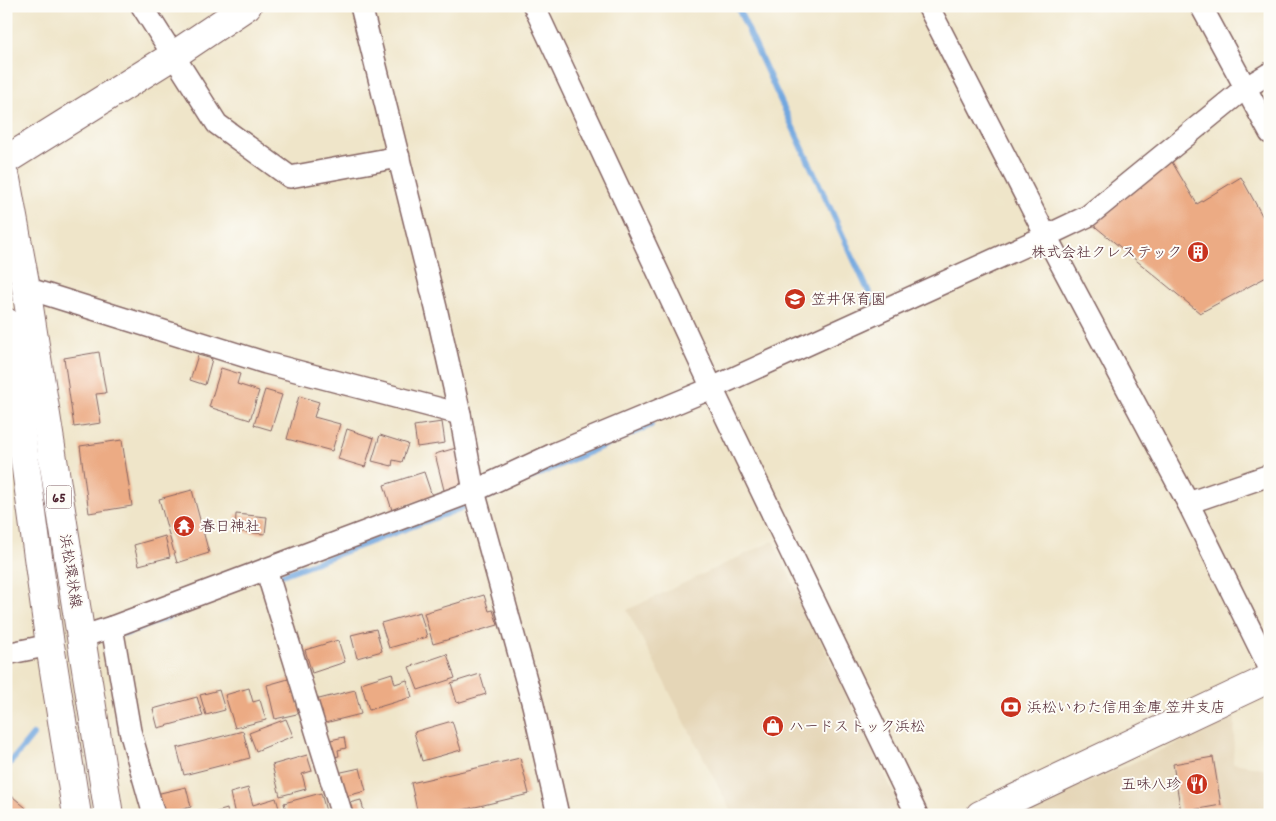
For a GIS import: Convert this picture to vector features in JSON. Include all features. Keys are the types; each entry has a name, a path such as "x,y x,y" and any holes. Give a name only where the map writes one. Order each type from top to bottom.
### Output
{"main road":[{"path":"6,160 174,55 247,6"},
{"name":"浜松環状線","path":"6,179 26,288 109,815"},
{"name":"浜松環状線","path":"6,322 50,645 77,815"},
{"path":"980,815 999,808 1270,678"}],"street":[{"path":"142,6 218,124 290,177 399,157"},
{"path":"361,6 436,308 460,414 474,491 533,704 558,815"},
{"path":"534,6 716,395 918,815"},
{"path":"928,6 1046,236 1188,503 1270,669"},
{"path":"1201,6 1270,133"},
{"path":"81,637 267,570 474,491 556,453 716,395 1088,216 1245,88 1270,73"},
{"path":"26,288 266,363 460,414"},
{"path":"1188,503 1270,475"},
{"path":"267,570 342,815"},
{"path":"112,627 130,730 154,815"},
{"path":"6,654 50,645"}],"shaded area":[{"path":"773,541 904,815 733,815 627,610"},
{"path":"1235,718 1233,763 1270,769 1270,815 1014,815"}],"building":[{"name":"株式会社クレステック","path":"1169,157 1197,204 1241,177 1270,230 1270,275 1200,313 1091,223"},
{"path":"99,352 106,393 96,394 101,423 74,427 64,358"},
{"path":"198,355 212,359 205,385 190,380"},
{"path":"221,368 240,374 237,384 259,391 250,420 209,407"},
{"path":"265,390 282,395 271,430 254,425"},
{"path":"299,396 319,402 314,417 340,424 332,451 287,439"},
{"path":"442,422 445,443 417,447 414,426"},
{"path":"347,429 374,438 365,467 338,459"},
{"path":"380,435 408,444 402,462 393,460 392,466 372,461"},
{"path":"122,440 132,506 89,513 80,446"},
{"path":"456,448 465,489 445,494 435,454"},
{"path":"424,472 432,496 392,510 384,485"},
{"name":"春日神社","path":"192,490 209,553 177,563 159,499"},
{"path":"236,514 267,517 265,534 235,531"},
{"path":"165,536 170,557 139,565 134,545"},
{"path":"484,595 489,611 493,610 498,625 433,644 424,613"},
{"path":"420,612 427,637 389,648 381,623"},
{"path":"376,629 382,651 357,658 351,635"},
{"path":"338,640 345,662 312,673 305,650"},
{"path":"447,654 455,678 418,690 409,667"},
{"path":"392,673 395,684 407,680 412,697 369,710 361,683"},
{"path":"480,674 486,694 457,703 451,683"},
{"path":"292,678 301,713 275,719 267,685"},
{"path":"249,688 253,702 260,700 266,720 235,728 225,695"},
{"path":"219,690 225,710 206,715 200,695"},
{"path":"355,690 361,714 321,724 315,700"},
{"path":"197,697 203,716 158,728 153,709"},
{"path":"286,719 293,736 256,751 249,733"},
{"path":"452,721 461,750 422,761 414,732"},
{"path":"243,731 250,758 184,775 177,748"},
{"path":"344,737 346,748 338,750 339,756 329,758 326,741"},
{"path":"307,755 312,771 302,774 306,789 280,796 272,765"},
{"name":"五味八珍","path":"1213,757 1221,805 1181,812 1173,764"},
{"path":"520,758 529,794 442,815 418,815 411,783"},
{"path":"360,768 366,791 342,797 337,773"},
{"path":"186,787 191,807 180,810 181,815 161,815 156,794"},
{"path":"248,788 253,805 276,798 281,815 235,815 230,793"},
{"path":"6,791 26,808 21,815 6,815"},
{"path":"321,793 327,815 287,815 284,803"},
{"path":"361,800 365,815 348,815 345,804"},
{"path":"227,809 228,815 210,815 210,814"}],"waterway":[{"path":"737,6 872,299"},
{"path":"271,579 464,507 651,425"},
{"path":"125,634 170,616"},
{"path":"6,768 33,735"}],"place":[{"name":"株式会社クレステック","path":"1198,252"},
{"name":"笠井保育園","path":"795,299"},
{"name":"春日神社","path":"184,526"},
{"name":"浜松いわた信用金庫 笠井支店","path":"1011,707"},
{"name":"ハードストック浜松","path":"773,726"},
{"name":"五味八珍","path":"1197,784"}]}
